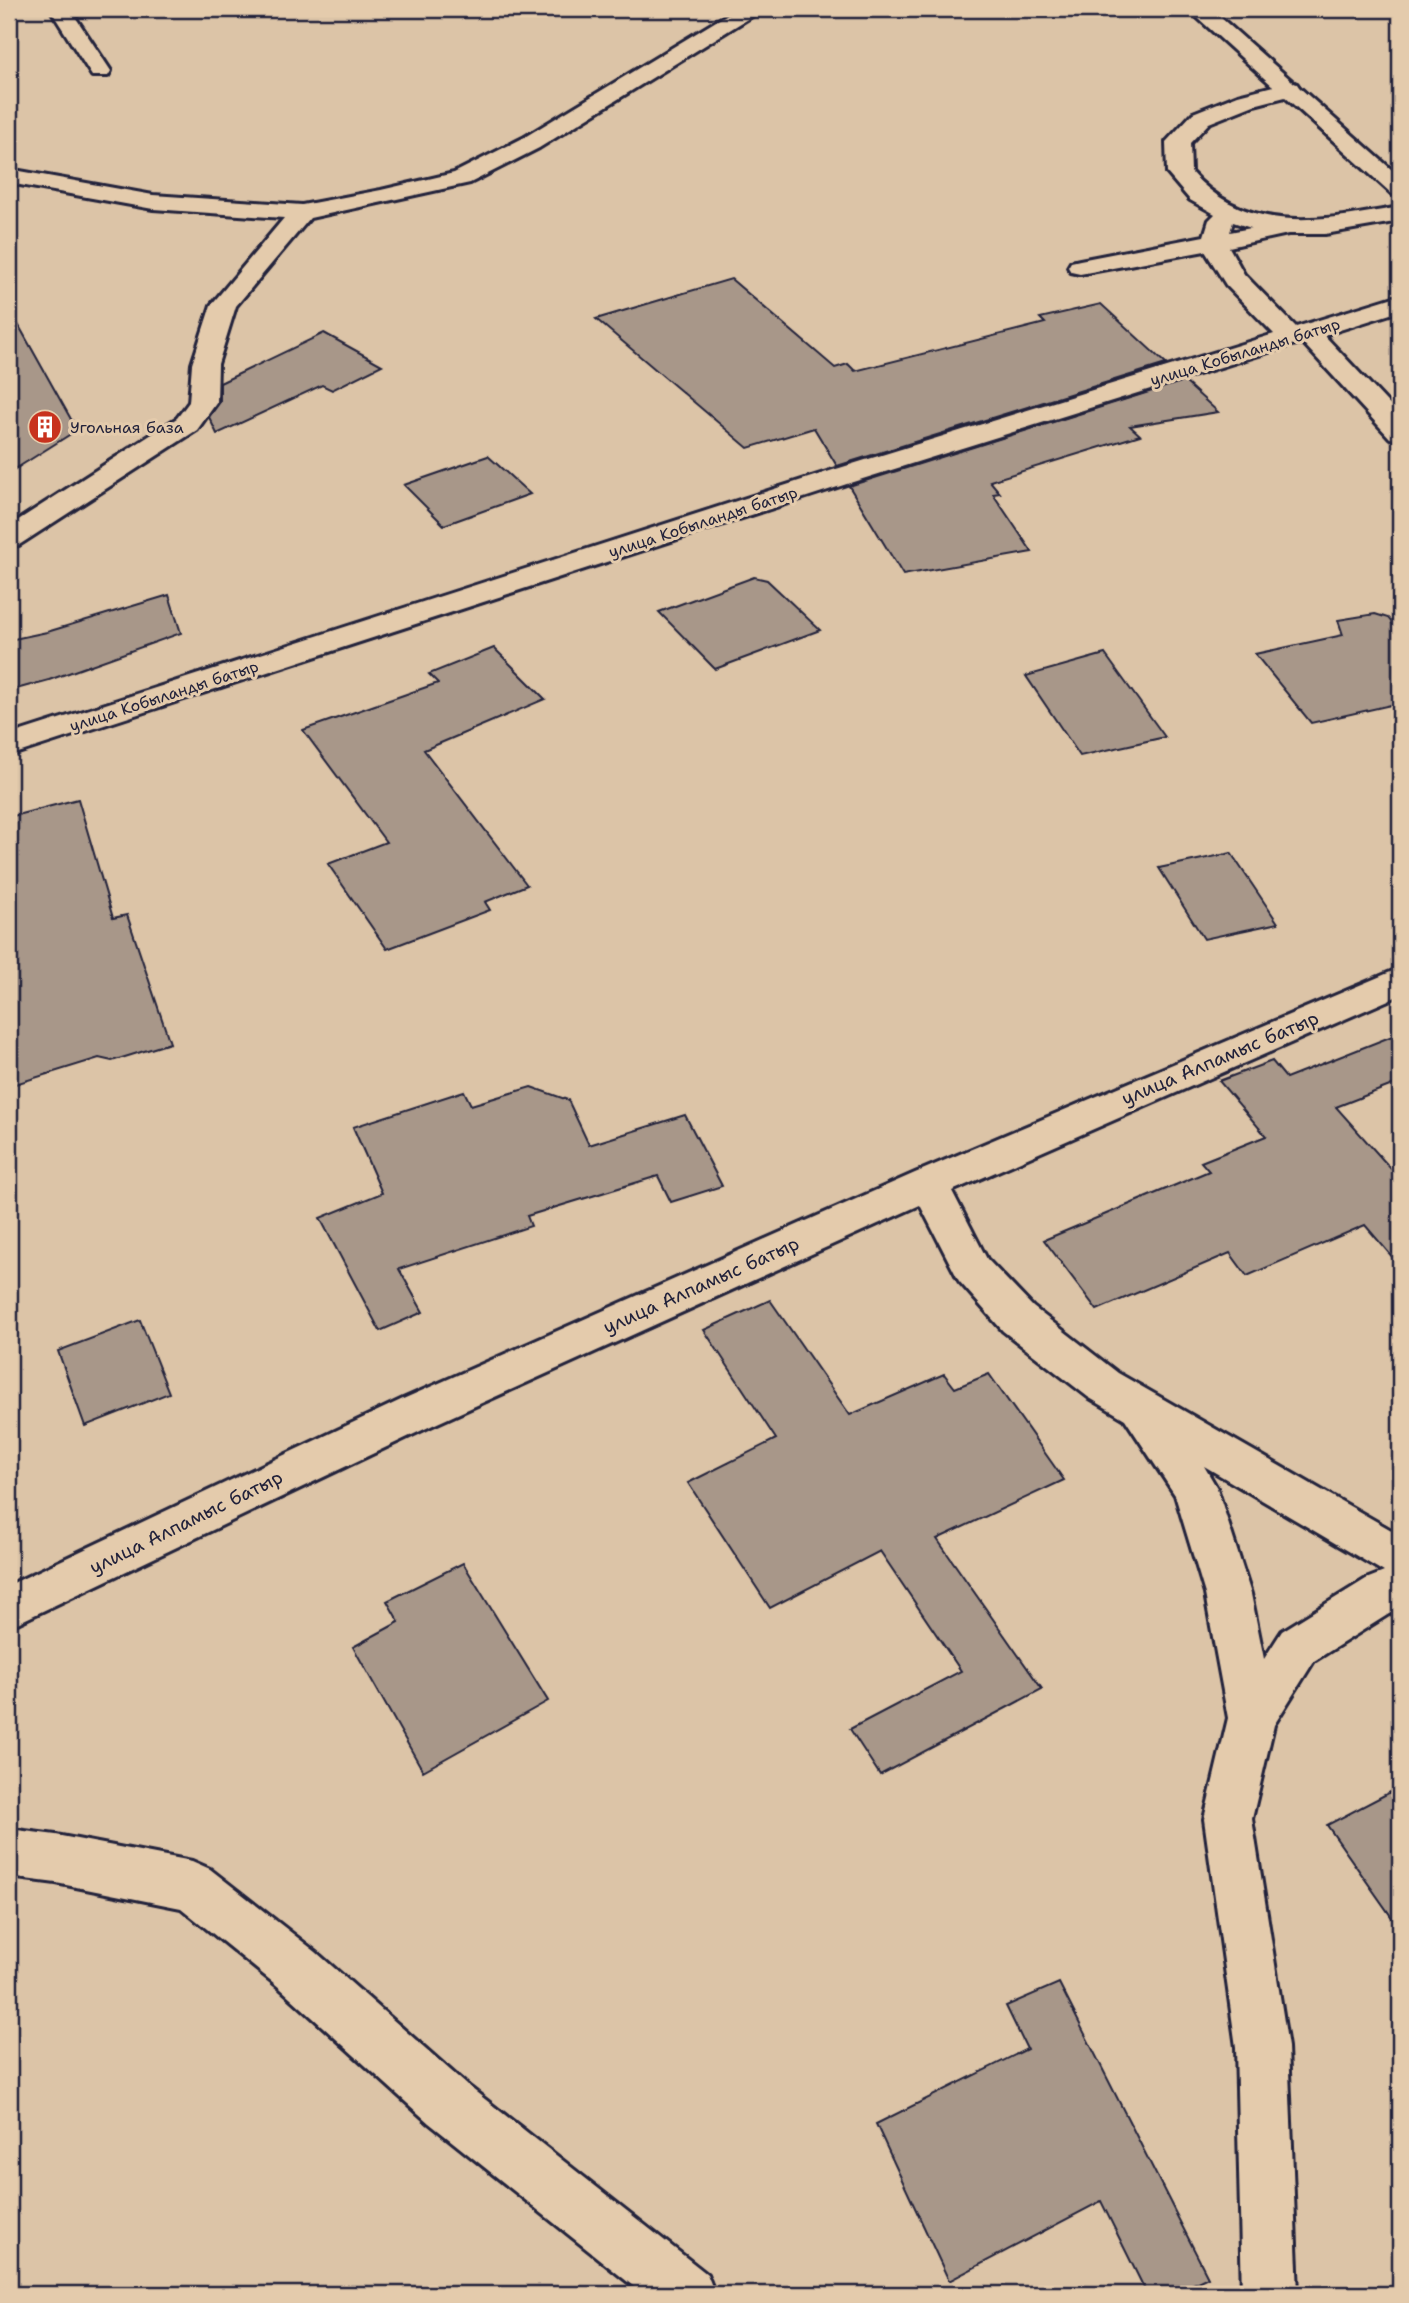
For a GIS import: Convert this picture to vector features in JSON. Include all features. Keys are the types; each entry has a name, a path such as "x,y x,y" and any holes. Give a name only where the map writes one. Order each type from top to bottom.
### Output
{"street":[{"path":"60,9 100,71"},
{"path":"9,176 152,202 302,212 462,178 531,143 751,9"},
{"path":"1199,9 1400,190"},
{"path":"1289,89 1246,100 1201,118 1178,142 1179,173 1222,221 1215,242 1222,262 1244,289 1301,336 1400,432"},
{"path":"1205,200 1254,222 1287,229"},
{"path":"9,539 187,424 203,402 205,364 225,305 302,212"},
{"path":"1080,267 1287,229 1346,225 1400,214"},
{"name":"улица Кобыланды батыр","path":"9,746 843,477 1400,303"},
{"name":"улица Алпамыс батыр","path":"9,1607 418,1412 929,1184 1400,981"},
{"path":"929,1184 973,1269 1018,1319 1103,1385 1400,1558"},
{"path":"1136,1404 1195,1488 1228,1594 1252,1718"},
{"path":"1270,2294 1262,2047 1228,1818 1252,1718 1298,1646 1382,1593 1400,1587"},
{"path":"9,1853 56,1859 192,1885 298,1970 448,2104 687,2294"}],"building":[{"path":"731,279 835,368 848,364 855,371 1045,323 1040,318 1101,304 1166,364 837,466 814,428 748,448 596,319"},
{"path":"9,308 77,430 9,473"},
{"path":"324,333 382,365 332,390 322,385 217,434 209,417 220,402 220,383"},
{"path":"1184,381 1218,412 1130,426 1140,435 990,481 1000,493 993,494 1032,552 903,575 849,486"},
{"path":"488,456 530,494 444,525 404,485"},
{"path":"754,577 767,580 820,630 715,669 659,612"},
{"path":"169,595 181,633 49,680 9,691 9,640 47,632"},
{"path":"1375,614 1388,618 1400,633 1400,703 1311,723 1255,654 1343,635 1338,620"},
{"path":"494,648 545,699 424,750 527,885 485,902 490,910 387,949 328,864 386,842 303,730 438,683 429,674"},
{"path":"1105,654 1165,737 1080,756 1026,676"},
{"path":"78,799 113,918 127,915 170,1043 112,1061 99,1058 9,1086 9,817"},
{"path":"1231,853 1278,923 1204,939 1159,868"},
{"path":"1400,1033 1400,1082 1336,1107 1400,1179 1400,1266 1365,1225 1247,1276 1230,1253 1097,1310 1044,1240 1209,1171 1201,1162 1266,1136 1219,1081 1272,1061 1286,1078"},
{"path":"531,1087 568,1100 589,1145 685,1115 722,1186 671,1202 658,1176 527,1216 531,1226 399,1269 423,1312 380,1331 320,1218 382,1193 353,1127 464,1091 471,1105"},
{"path":"770,1300 850,1415 944,1374 955,1388 989,1374 1064,1480 937,1539 1042,1689 880,1775 850,1729 961,1671 880,1551 770,1608 688,1483 776,1439 704,1330"},
{"path":"140,1320 169,1393 85,1426 58,1351"},
{"path":"463,1563 548,1701 423,1771 353,1647 399,1622 387,1601"},
{"path":"1400,1787 1400,1929 1327,1825"},
{"path":"1059,1983 1208,2277 1172,2294 1147,2294 1101,2201 949,2281 876,2124 1027,2049 1006,2006"}],"place":[{"name":"Угольная база","path":"45,427"}]}
